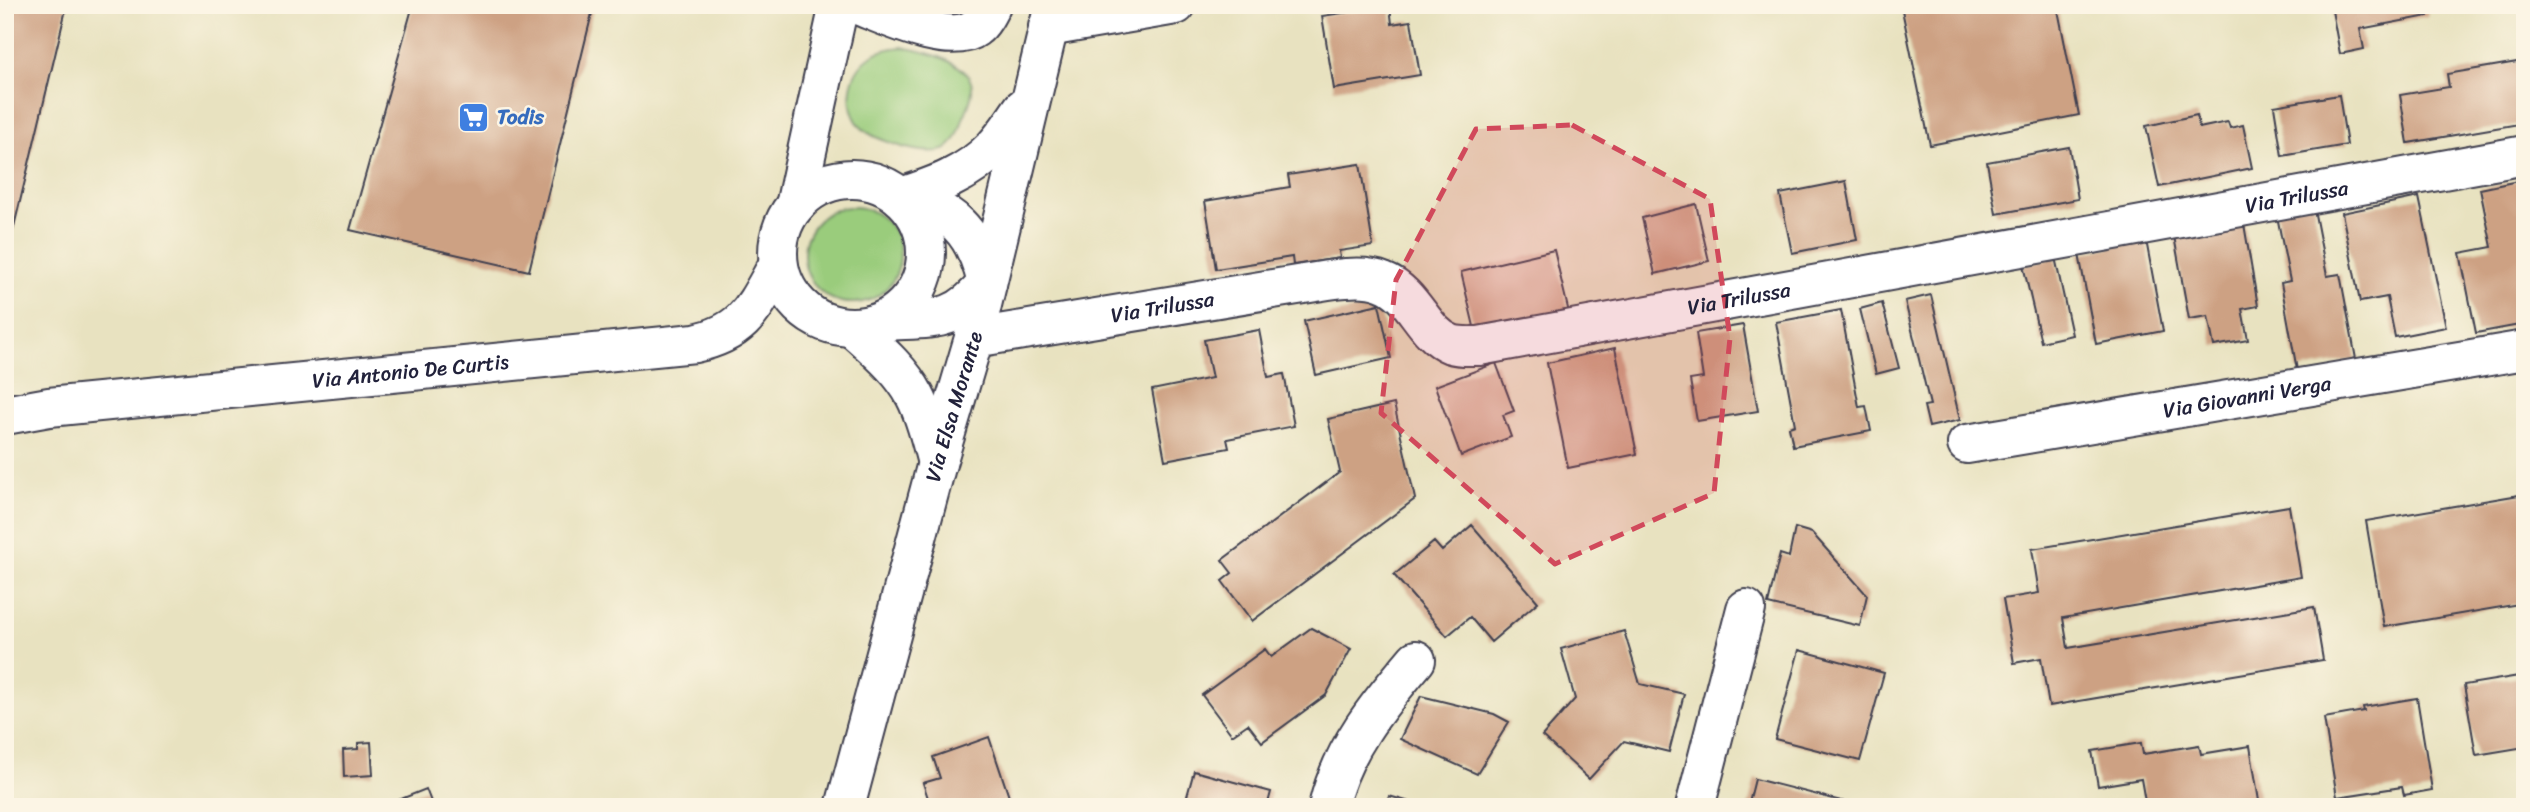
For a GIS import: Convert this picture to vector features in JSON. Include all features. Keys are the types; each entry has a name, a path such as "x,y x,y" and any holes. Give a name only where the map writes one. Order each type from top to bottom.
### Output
{"street":[{"path":"794,206 839,5"},
{"path":"857,5 929,30 953,34 975,29 991,5"},
{"path":"1051,16 1175,5"},
{"name":"Via Elsa Morante","path":"845,807 937,463 974,338 1051,16"},
{"path":"886,189 956,177 994,147 1030,98"},
{"path":"813,113 824,138 837,155 886,189 916,215 925,238 927,263 919,286 905,306 869,325"},
{"name":"Via Trilussa","path":"974,338 1354,278 1382,281 1394,288 1415,306 1431,328 1451,344 1479,346 2525,155"},
{"path":"851,178 886,189 933,206 956,221 974,244 986,283 974,299 955,313 869,325 832,326 812,317 796,303 784,285 778,265 778,243 783,224 794,206 810,191 830,182 851,178"},
{"name":"Via Antonio De Curtis","path":"5,415 49,407 695,343 724,334 740,323 758,301 778,265"},
{"path":"869,325 892,365 914,394 923,414 937,463"},
{"name":"Via Giovanni Verga","path":"1966,444 2525,349"},
{"path":"1695,807 1746,608"},
{"path":"1328,807 1346,754 1359,732 1372,712 1416,660"}],"highlighted area":[{"path":"1572,125 1710,199 1730,338 1714,493 1555,564 1381,413 1396,280 1476,129"}],"green space":[{"path":"902,47 945,59 964,71 970,79 972,92 969,104 957,136 944,150 932,152 896,145 869,134 856,120 850,100 857,71 878,52"},
{"path":"852,207 870,211 886,221 896,237 900,255 896,273 886,289 870,299 852,303 834,299 818,289 808,273 804,255 808,237 818,221 834,211"}],"building":[{"path":"5,5 67,5 6,260 5,260"},
{"name":"Todis","path":"413,5 594,5 529,271 350,230"},
{"path":"1901,5 2057,5 2079,115 1930,145"},
{"path":"2331,5 2426,5 2428,16 2360,29 2364,49 2340,54"},
{"path":"1390,6 1392,24 1411,21 1420,75 1334,89 1322,16"},
{"path":"2523,61 2525,123 2408,143 2400,95 2449,87 2447,74"},
{"path":"2339,95 2347,145 2282,156 2274,106"},
{"path":"2197,115 2199,128 2228,122 2230,128 2243,125 2252,168 2159,187 2146,126"},
{"path":"2069,147 2078,199 1996,214 1987,162"},
{"path":"1360,164 1373,246 1339,251 1340,258 1293,265 1292,257 1216,269 1205,201 1290,187 1288,175"},
{"path":"1846,181 1857,240 1792,253 1780,194"},
{"path":"2518,181 2525,214 2525,324 2476,333 2460,253 2492,247 2480,189"},
{"path":"2419,197 2446,327 2395,337 2387,297 2360,302 2342,213"},
{"path":"1696,204 1709,261 1655,274 1642,218"},
{"path":"2313,204 2327,276 2340,274 2356,359 2297,370 2281,283 2290,281 2276,211"},
{"path":"2244,224 2258,306 2242,309 2248,340 2214,346 2208,316 2189,319 2174,236"},
{"path":"2146,240 2163,331 2096,344 2079,254"},
{"path":"1554,250 1570,317 1477,339 1461,272"},
{"path":"2055,257 2072,335 2041,342 2023,265"},
{"path":"1931,295 1960,420 1929,427 1924,406 1930,405 1905,301"},
{"path":"1882,303 1899,368 1876,374 1860,309"},
{"path":"1379,304 1391,358 1316,375 1304,321"},
{"path":"1841,310 1859,407 1866,406 1871,431 1793,446 1789,427 1795,425 1776,322"},
{"path":"1743,325 1758,411 1697,421 1690,380 1703,378 1696,333"},
{"path":"1259,330 1268,377 1284,374 1294,426 1227,439 1229,448 1165,460 1152,390 1212,378 1204,340"},
{"path":"1615,348 1637,454 1568,468 1547,363"},
{"path":"1496,363 1514,411 1503,415 1511,437 1461,456 1435,386"},
{"path":"1394,404 1415,499 1252,621 1222,581 1232,573 1222,560 1340,472 1328,419"},
{"path":"2525,494 2525,603 2384,627 2366,521"},
{"path":"2289,506 2301,577 2063,618 2068,648 2314,607 2323,660 2049,706 2041,658 2014,663 2003,599 2039,593 2032,549"},
{"path":"1472,525 1538,602 1491,642 1470,617 1447,636 1394,575 1434,542 1442,551"},
{"path":"1795,528 1812,533 1867,595 1860,626 1768,604 1780,554 1789,557"},
{"path":"1311,628 1351,649 1326,695 1262,742 1248,724 1232,735 1202,695 1265,649 1271,657"},
{"path":"1624,631 1640,684 1684,694 1669,752 1624,741 1589,779 1542,736 1575,699 1561,649"},
{"path":"1799,650 1884,673 1860,761 1775,739"},
{"path":"2525,675 2525,747 2476,755 2464,685"},
{"path":"1421,696 1494,714 1509,722 1477,774 1400,739"},
{"path":"2417,698 2432,790 2404,795 2402,787 2337,797 2324,718 2364,711 2363,707"},
{"path":"989,737 1010,800 991,807 931,807 923,783 940,778 933,757"},
{"path":"371,742 373,775 344,777 343,750 358,749 358,743"},
{"path":"2141,743 2143,754 2199,745 2201,754 2250,746 2260,807 2146,807 2141,779 2098,786 2092,751"},
{"path":"1194,771 1271,792 1267,807 1184,807"},
{"path":"1755,779 1861,806 1861,807 1748,807"},
{"path":"426,789 433,807 381,807"},
{"path":"1389,796 1424,806 1386,807"}],"place":[{"name":"Todis","path":"474,117"}]}
